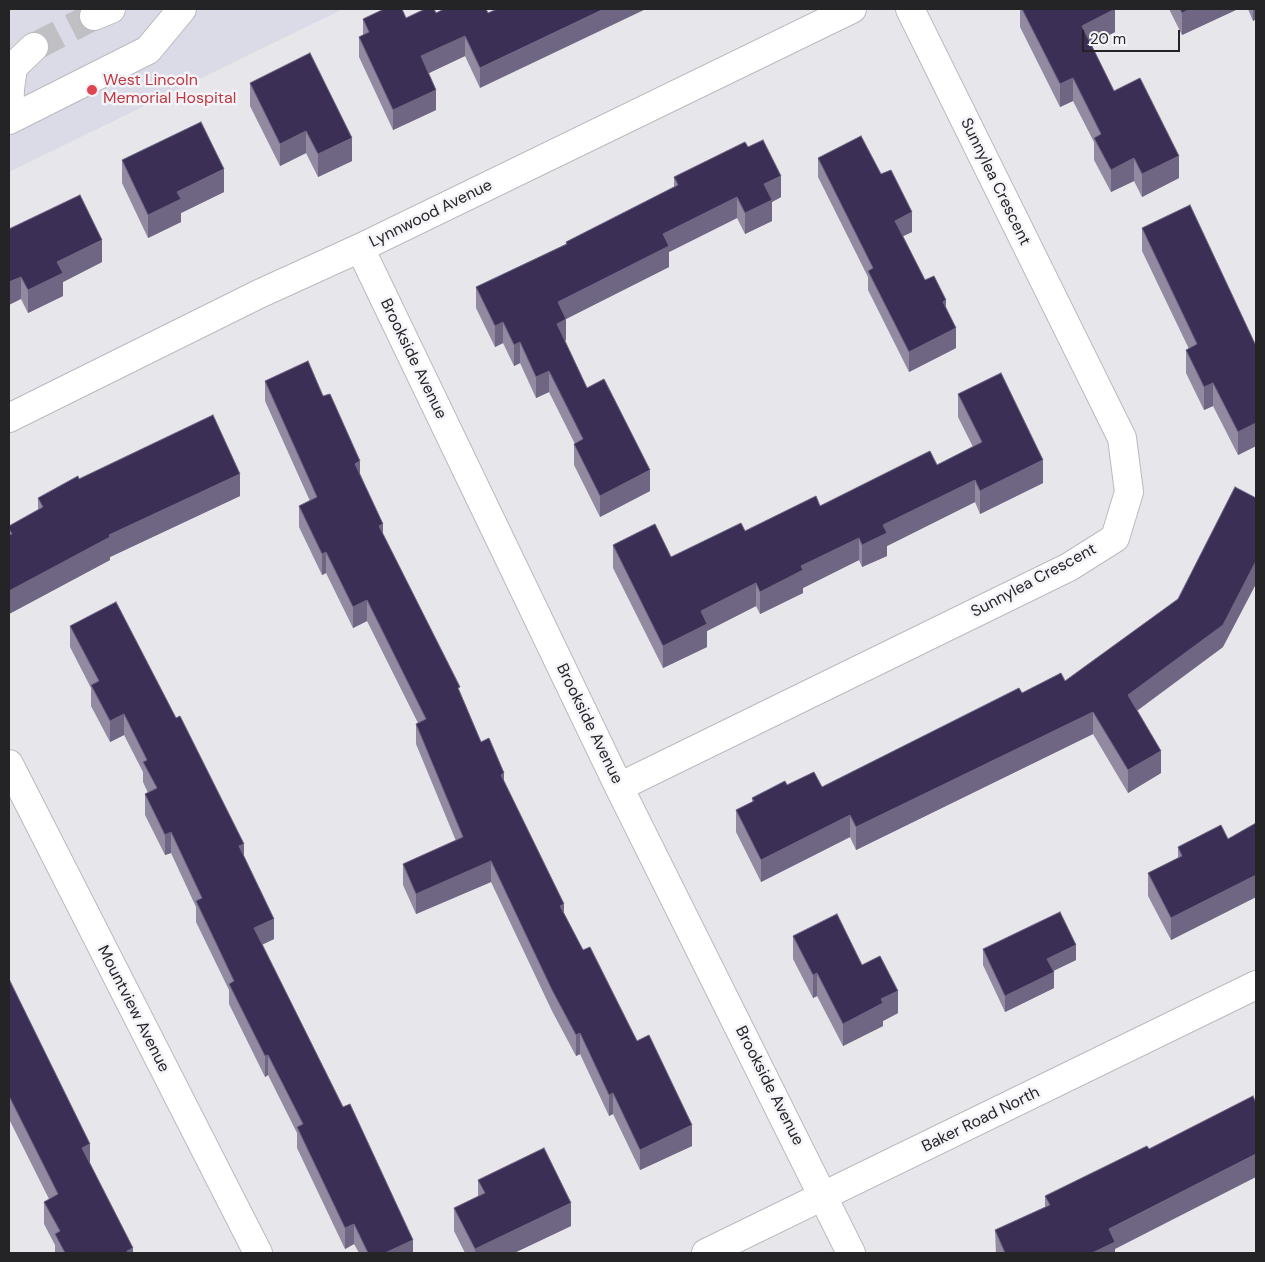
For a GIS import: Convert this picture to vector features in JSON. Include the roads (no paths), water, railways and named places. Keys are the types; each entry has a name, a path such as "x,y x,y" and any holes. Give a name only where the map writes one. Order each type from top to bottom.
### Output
{"street":[{"name":"Lynnwood Avenue","path":"9,418 259,294 360,248 852,9"},
{"name":"Sunnylea Crescent","path":"620,787 1069,567 1115,538 1129,492 1122,438 910,9"},
{"path":"34,47 13,67 9,120 148,50 174,11"},
{"name":"Brookside Avenue","path":"360,248 620,787 851,1253"},
{"name":"Mountview Avenue","path":"9,764 258,1253"},
{"name":"Baker Road North","path":"706,1253 1256,985"}],"tunnel":[{"path":"34,47 94,16"}],"place":[{"name":"West Lincoln Memorial Hospital","path":"92,90"}]}
